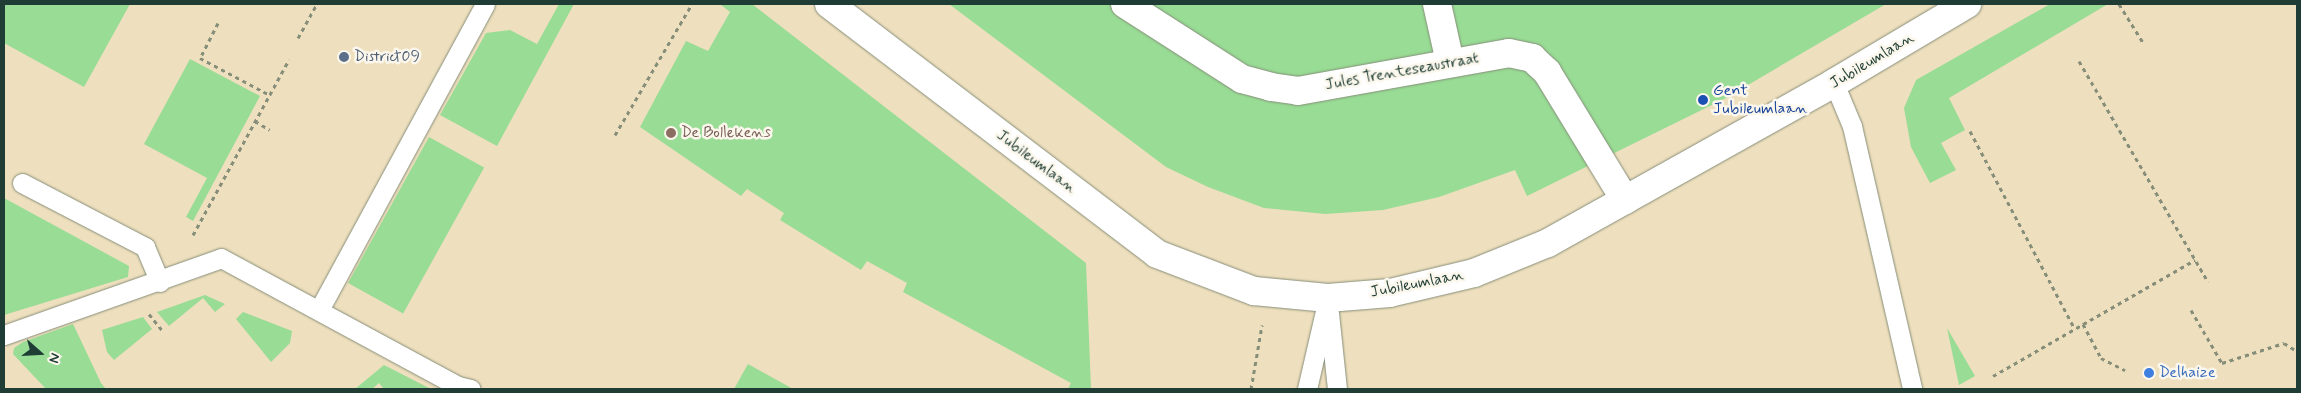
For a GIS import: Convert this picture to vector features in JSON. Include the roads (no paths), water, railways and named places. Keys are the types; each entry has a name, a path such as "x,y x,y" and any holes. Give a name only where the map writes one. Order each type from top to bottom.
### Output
{"street":[{"name":"Jubileumlaan","path":"829,4 1157,254 1254,292 1328,298 1390,293 1474,273 1548,243 1834,83 1967,4"},
{"name":"Jules Trenteseaustraat","path":"1125,4 1242,78 1271,87 1298,91 1450,62 1509,53 1532,58 1547,72 1625,200"},
{"path":"1436,4 1450,62"}],"lane":[{"path":"318,310 485,4"},
{"path":"1834,83 1852,126 1912,389"},
{"path":"22,183 145,247 165,280"},
{"path":"4,336 165,280 221,258 458,386 471,389"},
{"path":"1308,386 1328,298"},
{"path":"1328,298 1337,389"}],"place":[{"name":"District09","path":"344,57"},
{"name":"Gent Jubileumlaan","path":"1703,100"},
{"name":"De Bollekens","path":"671,133"},
{"name":"Delhaize","path":"2149,373"}]}
